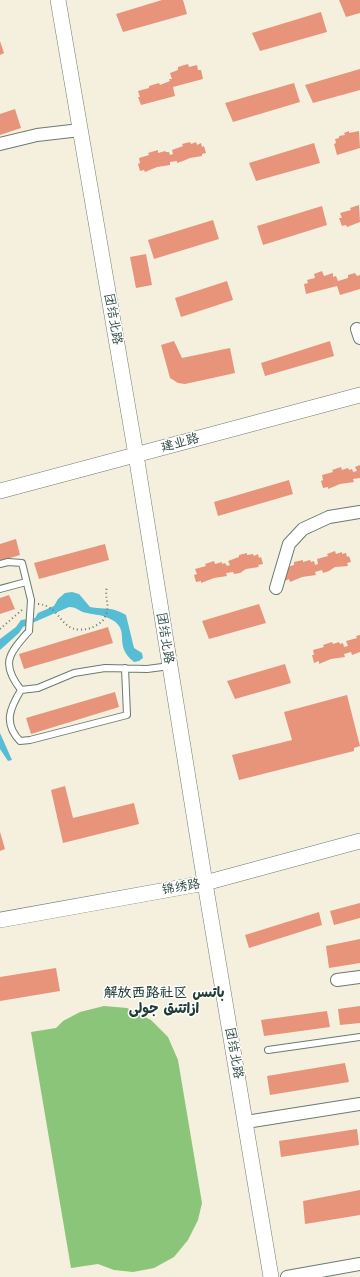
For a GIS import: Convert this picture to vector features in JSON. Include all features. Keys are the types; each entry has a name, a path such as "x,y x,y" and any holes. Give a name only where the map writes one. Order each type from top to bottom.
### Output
{"street":[{"name":"团结北路","path":"58,0 136,455 205,883 271,1277"},
{"path":"0,144 37,135 80,130"},
{"name":"建业路","path":"0,491 360,395"},
{"path":"276,588 289,544 303,529 329,517 360,512"},
{"name":"锦绣路","path":"0,920 205,883 360,841"},
{"path":"338,980 360,977"},
{"path":"246,1122 360,1104"},
{"path":"287,1277 360,1264"}],"lane":[{"path":"0,564 8,562 22,563 31,600 29,631 9,655 8,667 13,680 21,690"},
{"path":"0,589 26,582"},
{"path":"21,690 38,688 74,673 105,668 147,669 170,666"},
{"path":"21,690 12,705 10,717 14,734 20,741 30,740 127,715 126,668"},
{"path":"268,1050 360,1037"}],"path":[{"path":"49,606 58,614 61,620 72,629 81,631 93,627 105,618 109,605 106,593 107,587"}],"green space":[{"path":"104,1006 127,1008 151,1020 168,1037 178,1060 202,1203 198,1220 188,1240 174,1257 154,1268 133,1272 114,1270 98,1264 71,1268 31,1032 56,1028 63,1021 80,1012"}],"water":[{"path":"72,592 79,594 90,607 112,609 126,615 134,648 142,653 143,658 134,662 128,656 124,649 121,629 114,621 103,616 69,607 23,627 19,633 0,650 0,639 16,627 21,620 35,618 38,613 54,606 58,599 65,593"},
{"path":"0,733 12,760 8,761 0,749"}],"building":[{"path":"162,0 183,0 187,14 123,32 116,14"},
{"path":"339,0 360,0 360,13 346,17"},
{"path":"321,12 327,32 260,51 252,33"},
{"path":"0,41 4,53 0,55"},
{"path":"188,64 189,67 197,65 198,70 201,70 203,79 173,87 175,96 141,105 138,97 140,97 138,91 149,88 149,86 159,83 160,85 170,81 169,79 172,79 170,73 178,70 178,67"},
{"path":"360,69 360,90 313,103 305,85"},
{"path":"294,83 300,102 233,122 225,103"},
{"path":"15,109 21,128 0,135 0,114"},
{"path":"349,131 349,133 359,131 360,148 337,155 334,144 336,143 335,139 339,138 339,136 345,135 344,133"},
{"path":"190,142 191,144 196,142 197,145 201,143 202,147 204,146 206,153 202,154 202,156 190,158 177,163 177,161 170,162 170,165 157,167 145,172 144,170 140,171 138,164 140,163 139,158 158,150 158,153 165,151 169,152 170,155 173,154 172,150 183,146 182,144"},
{"path":"314,143 320,163 256,181 249,163"},
{"path":"359,205 360,222 347,227 346,225 342,226 339,218 342,218 340,213 351,210 350,208"},
{"path":"322,206 327,225 263,245 257,226"},
{"path":"213,220 219,239 154,259 148,240"},
{"path":"146,254 152,285 136,288 130,257"},
{"path":"322,271 324,276 333,273 333,277 336,276 338,281 348,278 348,275 355,273 357,276 360,275 360,289 340,295 337,286 306,294 304,284 308,283 307,280 315,278 314,274"},
{"path":"227,281 233,300 181,317 175,298"},
{"path":"174,341 182,358 230,348 235,373 185,384 178,383 170,378 161,345"},
{"path":"330,341 334,356 265,376 261,363"},
{"path":"360,465 360,478 353,479 354,482 340,484 328,489 328,487 323,488 321,481 323,480 322,475 333,472 332,470 341,467 342,470 348,468 349,470 352,469 353,472 357,471 355,467"},
{"path":"289,480 293,494 218,516 214,502"},
{"path":"16,539 20,555 0,561 0,544"},
{"path":"105,544 109,560 39,579 34,563"},
{"path":"335,551 336,554 342,552 342,554 346,553 347,557 349,556 351,562 347,563 348,566 335,567 323,573 322,570 315,572 316,575 302,577 290,582 289,579 285,581 283,573 284,568 294,565 294,562 310,560 311,562 314,561 315,565 318,564 317,559 328,556 327,554"},
{"path":"247,553 247,555 253,554 254,556 258,554 259,558 261,557 263,564 258,565 259,567 246,569 240,573 226,573 227,576 214,578 201,583 201,581 196,582 194,575 197,574 195,569 206,566 205,564 214,561 215,564 222,562 222,564 225,563 227,566 230,565 228,561 239,557 239,555"},
{"path":"9,595 15,609 0,614 0,598"},
{"path":"259,604 266,623 209,639 202,621"},
{"path":"108,627 113,643 24,669 19,654"},
{"path":"360,635 360,652 352,655 351,652 344,654 345,657 331,659 319,664 319,661 314,663 312,655 314,655 313,650 324,647 323,645 332,642 333,644 339,642 340,644 343,643 344,647 348,646 346,641 357,638 356,636"},
{"path":"285,664 291,683 235,699 227,681"},
{"path":"115,692 119,707 31,734 26,718"},
{"path":"347,695 360,746 354,748 354,751 239,780 232,755 292,740 284,712"},
{"path":"65,786 73,818 134,803 139,824 63,843 51,790"},
{"path":"0,832 5,849 0,851"},
{"path":"360,903 360,918 334,925 330,911"},
{"path":"319,912 322,925 249,948 245,935"},
{"path":"360,939 360,963 329,968 326,946"},
{"path":"56,968 60,991 0,1001 0,977"},
{"path":"360,1006 360,1023 340,1025 338,1009"},
{"path":"327,1011 330,1027 264,1036 261,1020"},
{"path":"345,1063 349,1082 270,1095 267,1076"},
{"path":"357,1129 359,1145 281,1157 279,1141"},
{"path":"360,1190 360,1215 305,1224 303,1201"}],"district":[{"name":"解放西路社区 باتىس ازاتتىق جولى","path":"164,1002"}]}
